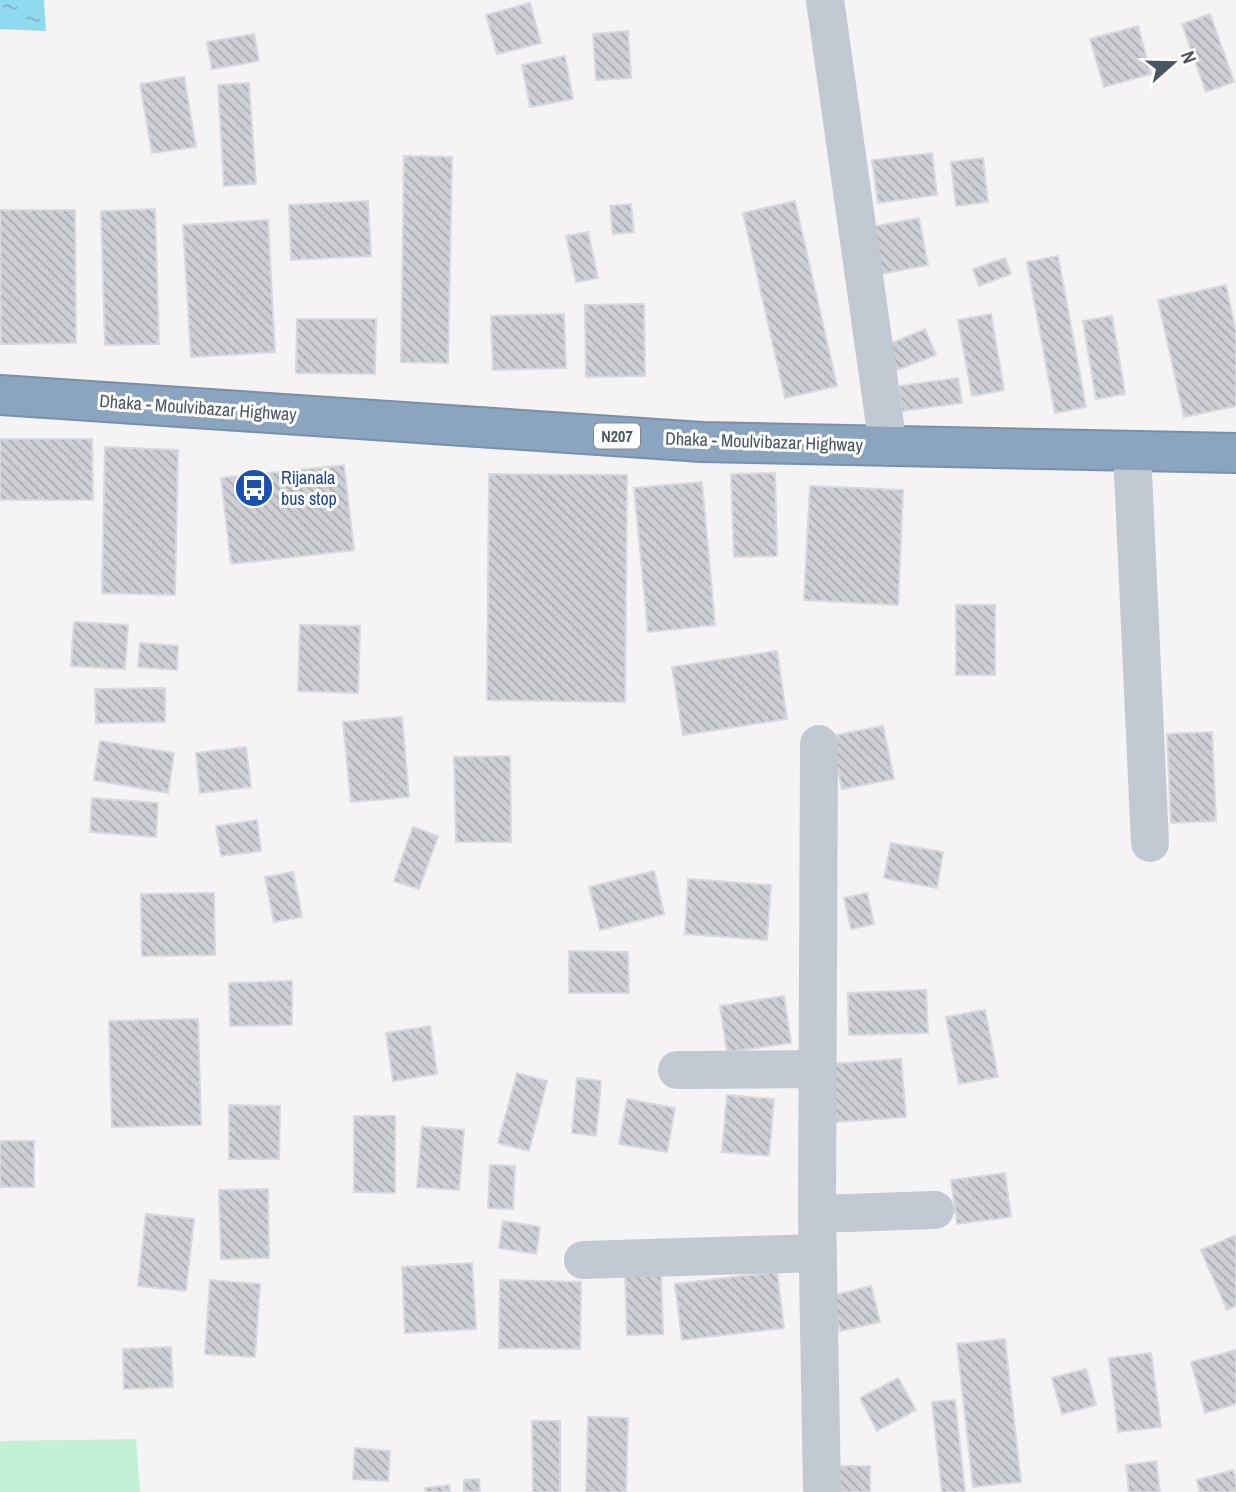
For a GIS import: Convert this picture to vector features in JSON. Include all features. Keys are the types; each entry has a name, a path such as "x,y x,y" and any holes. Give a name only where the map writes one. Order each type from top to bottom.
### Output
{"highway":[{"name":"Dhaka - Moulvibazar Highway","path":"0,395 702,442 1236,453"}],"street":[{"path":"825,0 888,446"},
{"path":"1132,451 1150,843"},
{"path":"819,744 817,1214 822,1492"},
{"path":"677,1070 818,1069"},
{"path":"817,1214 935,1210"},
{"path":"583,1260 818,1253"}],"green space":[{"path":"136,1439 140,1492 0,1492 0,1441"}],"water":[{"path":"0,0 44,0 46,31 0,29"}],"building":[{"path":"530,3 541,43 497,54 486,15"},
{"path":"1210,14 1234,82 1206,92 1182,24"},
{"path":"1138,26 1151,74 1104,87 1090,39"},
{"path":"628,31 631,78 596,80 593,34"},
{"path":"254,34 259,61 212,69 207,42"},
{"path":"565,56 573,99 530,107 522,65"},
{"path":"184,77 196,147 152,153 140,84"},
{"path":"249,83 256,184 224,186 218,85"},
{"path":"932,153 937,195 878,203 872,160"},
{"path":"404,156 452,157 448,363 401,362"},
{"path":"983,158 988,202 956,206 951,162"},
{"path":"368,201 371,256 291,260 289,205"},
{"path":"795,201 837,386 785,398 743,213"},
{"path":"631,204 634,232 613,234 610,206"},
{"path":"155,209 159,344 105,345 101,211"},
{"path":"0,210 75,210 76,343 1,344"},
{"path":"919,218 928,265 876,275 867,228"},
{"path":"268,220 275,352 191,357 183,225"},
{"path":"588,232 598,278 576,282 566,236"},
{"path":"1058,256 1086,407 1055,413 1027,262"},
{"path":"1005,258 1011,274 979,286 973,269"},
{"path":"1226,285 1236,332 1236,406 1184,417 1158,300"},
{"path":"644,304 645,376 586,377 585,305"},
{"path":"564,314 566,368 493,370 491,316"},
{"path":"991,314 1004,390 972,396 958,320"},
{"path":"1112,316 1125,394 1096,399 1083,321"},
{"path":"297,319 376,319 375,374 296,373"},
{"path":"925,329 936,355 892,372 882,347"},
{"path":"958,378 962,403 902,411 898,386"},
{"path":"0,439 92,439 93,500 0,500"},
{"path":"105,447 178,450 175,595 102,593"},
{"path":"344,465 354,550 231,564 221,478"},
{"path":"775,473 777,556 734,557 731,474"},
{"path":"489,474 627,475 625,702 487,700"},
{"path":"702,482 715,625 648,632 634,488"},
{"path":"810,486 903,490 898,605 804,600"},
{"path":"956,605 995,605 995,675 956,675"},
{"path":"74,622 128,625 125,669 71,666"},
{"path":"300,625 360,626 358,693 298,691"},
{"path":"140,643 178,646 177,670 138,667"},
{"path":"777,651 787,719 683,735 672,667"},
{"path":"165,688 165,722 96,723 95,689"},
{"path":"402,717 409,797 351,802 343,722"},
{"path":"883,726 894,779 842,789 831,736"},
{"path":"1212,732 1216,821 1171,823 1167,734"},
{"path":"100,741 174,753 168,793 94,780"},
{"path":"246,747 251,787 200,793 196,753"},
{"path":"510,756 511,842 456,842 454,757"},
{"path":"92,798 158,803 156,837 90,832"},
{"path":"257,820 261,851 221,856 216,826"},
{"path":"413,827 438,836 419,889 394,881"},
{"path":"891,843 943,852 937,888 884,878"},
{"path":"654,871 664,914 600,930 589,887"},
{"path":"293,872 302,917 274,922 265,877"},
{"path":"688,879 771,885 767,940 685,934"},
{"path":"214,893 215,955 142,956 141,894"},
{"path":"867,893 874,924 851,929 844,898"},
{"path":"569,951 628,952 629,993 569,993"},
{"path":"292,981 292,1025 230,1026 229,983"},
{"path":"926,990 928,1033 849,1035 848,993"},
{"path":"784,996 791,1043 727,1052 720,1006"},
{"path":"985,1010 998,1077 959,1084 946,1017"},
{"path":"198,1019 201,1125 112,1127 109,1021"},
{"path":"430,1026 437,1074 393,1081 386,1033"},
{"path":"901,1059 906,1117 836,1122 831,1064"},
{"path":"517,1073 547,1081 529,1151 498,1143"},
{"path":"577,1078 601,1081 596,1136 572,1133"},
{"path":"727,1095 774,1099 769,1156 722,1152"},
{"path":"627,1099 675,1108 667,1152 619,1144"},
{"path":"229,1105 280,1106 279,1159 229,1159"},
{"path":"354,1116 395,1116 395,1193 354,1192"},
{"path":"422,1127 464,1130 459,1190 417,1187"},
{"path":"0,1141 34,1141 34,1187 0,1187"},
{"path":"490,1165 515,1166 513,1209 488,1208"},
{"path":"1005,1173 1011,1217 957,1224 951,1180"},
{"path":"268,1189 269,1258 221,1259 219,1190"},
{"path":"146,1214 194,1219 186,1291 138,1286"},
{"path":"503,1221 540,1227 536,1254 499,1248"},
{"path":"1236,1235 1236,1306 1227,1310 1201,1250"},
{"path":"472,1263 476,1329 405,1333 402,1267"},
{"path":"661,1272 663,1334 627,1335 625,1273"},
{"path":"777,1272 784,1328 682,1340 675,1284"},
{"path":"210,1280 260,1284 255,1357 205,1354"},
{"path":"500,1280 581,1282 580,1349 499,1348"},
{"path":"871,1286 880,1322 840,1331 831,1296"},
{"path":"1005,1339 1021,1482 973,1487 957,1344"},
{"path":"171,1347 173,1387 124,1389 123,1349"},
{"path":"1236,1350 1236,1404 1205,1413 1191,1362"},
{"path":"1151,1353 1161,1427 1118,1432 1109,1358"},
{"path":"1086,1369 1096,1405 1062,1414 1052,1378"},
{"path":"898,1378 916,1410 877,1431 860,1398"},
{"path":"955,1400 965,1492 942,1492 932,1402"},
{"path":"588,1417 628,1418 626,1492 586,1492"},
{"path":"532,1421 560,1421 560,1492 533,1492"},
{"path":"355,1448 390,1451 388,1481 353,1479"},
{"path":"1156,1461 1160,1492 1129,1492 1126,1465"},
{"path":"830,1466 870,1466 870,1492 830,1492"},
{"path":"1233,1470 1236,1492 1200,1492 1197,1480"},
{"path":"479,1479 480,1492 464,1492 464,1480"},
{"path":"449,1485 450,1492 426,1492 425,1488"}],"place":[{"name":"Rijanala bus stop","path":"254,488"}]}
